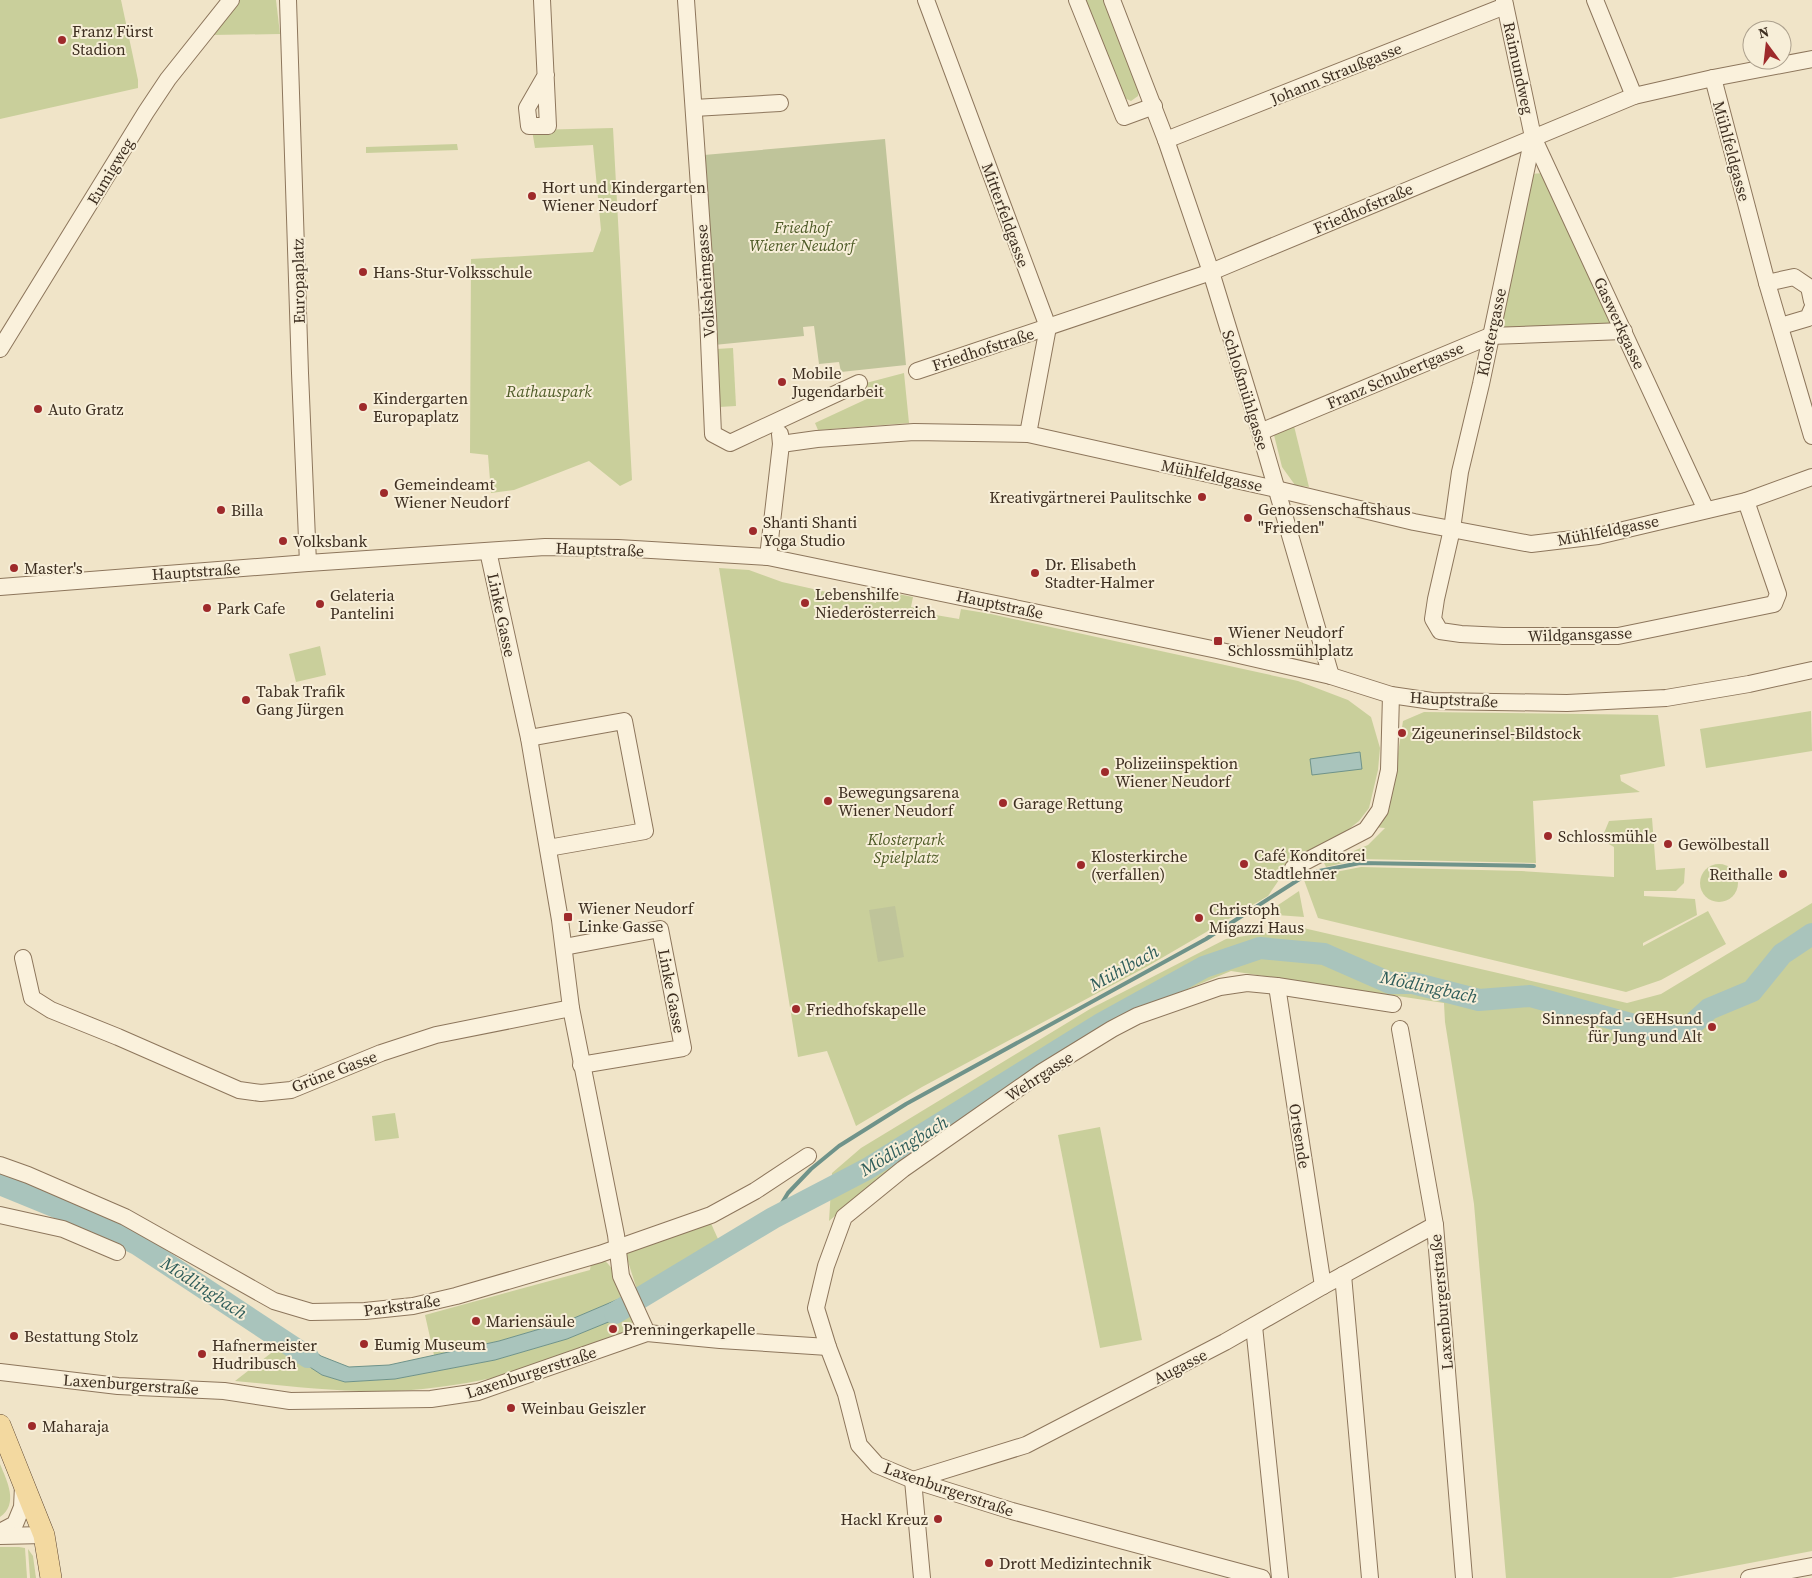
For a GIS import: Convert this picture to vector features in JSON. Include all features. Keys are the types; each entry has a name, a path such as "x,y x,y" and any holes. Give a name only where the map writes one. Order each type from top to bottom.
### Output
{"main road":[{"path":"0,1426 44,1535 51,1578"}],"street":[{"name":"Eumigweg","path":"0,349 150,105 168,79 231,0"},
{"name":"Europaplatz","path":"288,0 308,563"},
{"path":"542,0 546,75"},
{"name":"Volksheimgasse","path":"686,0 708,316 713,434 730,443 779,421"},
{"name":"Mitterfeldgasse","path":"926,0 1048,327"},
{"path":"1077,0 1124,118 1154,106"},
{"name":"Schloßmühlgasse","path":"1113,0 1154,106 1211,272 1331,676"},
{"path":"1595,0 1634,96"},
{"name":"Raimundweg","path":"1505,3 1533,137"},
{"name":"Johann Straußgasse","path":"1166,140 1505,3"},
{"name":"Friedhofstraße","path":"917,371 1211,272 1634,96 1713,78 1812,59"},
{"name":"Mühlfeldgasse","path":"1713,78 1767,283 1812,436"},
{"path":"694,108 780,103"},
{"name":"Gaswerkgasse","path":"1533,137 1706,510"},
{"name":"Klostergasse","path":"1452,529 1460,472 1533,137"},
{"path":"1767,283 1794,277 1809,288 1812,301"},
{"path":"1781,326 1808,318 1812,309"},
{"path":"1028,434 1048,327"},
{"name":"Franz Schubertgasse","path":"1260,432 1490,336 1624,331"},
{"path":"768,557 781,444 779,421 859,383"},
{"name":"Mühlfeldgasse","path":"781,444 914,432 1028,434 1276,489 1414,522 1531,544 1598,536 1746,501 1812,477"},
{"name":"Wildgansgasse","path":"1452,529 1433,619 1440,631 1503,636 1618,636 1774,604 1778,594 1746,501"},
{"name":"Hauptstraße","path":"0,587 545,547 600,548 768,557 1208,648 1331,676 1391,694 1432,701 1567,703 1666,698 1749,684 1812,670"},
{"name":"Linke Gasse","path":"488,551 529,738 564,947 571,1008 616,1235 616,1248 621,1276 648,1333"},
{"path":"1293,868 1366,830 1380,810 1389,770 1391,694"},
{"path":"529,738 624,721 645,831 548,848"},
{"name":"Linke Gasse","path":"564,947 660,929 683,1048 582,1065"},
{"name":"Grüne Gasse","path":"23,958 32,998 51,1010 239,1090 261,1093 291,1090 381,1053 436,1035 571,1008"},
{"name":"Wehrgasse","path":"828,1347 816,1308 826,1266 844,1217 903,1169 1042,1072 1112,1029 1137,1016 1220,987 1246,983 1393,1004"},
{"name":"Ortsende","path":"1277,986 1323,1286"},
{"name":"Laxenburgerstraße","path":"1400,1029 1435,1225 1464,1578"},
{"name":"Parkstraße","path":"0,1165 28,1175 125,1217 274,1301 311,1312 366,1311 433,1302 616,1248 711,1215 755,1191 808,1156"},
{"path":"0,1215 63,1228 117,1252"},
{"name":"Augasse","path":"913,1480 1026,1445 1254,1326 1342,1275 1435,1225"},
{"path":"1342,1275 1370,1578"},
{"path":"1254,1326 1280,1578"},
{"name":"Laxenburgerstraße","path":"0,1372 118,1386 224,1391 290,1401 430,1400 478,1392 648,1333 828,1347 846,1394 859,1444 877,1465 913,1480 1012,1511 1262,1578"},
{"path":"913,1480 922,1578"},
{"path":"0,1532 15,1524 22,1507 23,1484"},
{"path":"0,1536 44,1535"},
{"path":"1749,1578 1812,1566"}],"green space":[{"name":"Franz Fürst Stadion","path":"0,0 121,0 138,80 138,88 0,119"},
{"path":"239,0 276,0 280,34 211,35"},
{"path":"1084,0 1104,0 1139,89 1138,96 1131,101 1122,97"},
{"name":"Rathauspark","path":"613,128 632,480 620,486 589,461 514,490 491,493 488,455 470,453 471,259 593,252 601,230 593,145 535,148 532,130"},
{"name":"Friedhof Wiener Neudorf","path":"885,139 906,365 841,372 839,362 819,364 814,326 803,327 804,336 714,345 704,155"},
{"path":"457,144 458,150 366,153 366,147"},
{"path":"1543,173 1612,318 1607,328 1500,330 1531,174"},
{"path":"733,348 736,406 719,407 716,349"},
{"path":"904,373 909,423 818,430 815,423 871,397 866,383"},
{"path":"1294,426 1309,487 1295,485 1282,467 1274,435"},
{"name":"Klosterpark Spielplatz","path":"719,568 749,570 782,582 876,603 878,590 913,597 911,607 924,609 924,613 959,619 961,609 991,614 1298,681 1348,700 1371,717 1380,748 1378,770 1369,808 1359,821 1344,833 1294,858 1268,896 1148,966 922,1087 856,1126 827,1051 798,1057"},
{"path":"320,646 326,675 296,682 289,654"},
{"path":"1811,711 1812,751 1706,768 1700,729"},
{"path":"1424,712 1658,715 1665,766 1620,775 1621,781 1640,792 1533,801 1536,863 1360,859 1326,867 1324,863 1368,845 1385,828 1372,827 1393,786 1403,721"},
{"path":"1652,818 1656,870 1685,868 1684,883 1676,891 1644,891 1644,896 1695,899 1697,915 1643,943 1643,946 1708,911 1726,944 1661,980 1626,992 1318,918 1304,880 1361,867 1521,871 1614,877 1614,847 1597,837 1604,833 1609,821"},
{"path":"1719,864 1732,870 1738,883 1732,896 1719,902 1706,896 1700,883 1706,870"},
{"path":"1299,891 1304,917 1265,914"},
{"path":"1812,903 1812,1551 1671,1578 1506,1578 1474,1204 1445,1022 1444,1003 1231,971 1128,1014 1120,1010 1014,1070 1010,1087 882,1176 829,1221 832,1173 861,1148 1090,1009 1226,939 1299,927 1627,1003 1661,994"},
{"path":"895,906 904,957 878,962 869,910"},
{"path":"395,1113 399,1138 375,1141 372,1116"},
{"path":"1100,1127 1142,1340 1100,1348 1058,1135"},
{"path":"709,1219 718,1239 637,1290 626,1255 631,1246"},
{"path":"605,1261 612,1268 621,1298 567,1321 499,1341 434,1355 425,1315 590,1270 591,1264"},
{"path":"628,1314 634,1320 630,1329 623,1335 537,1367 466,1383 412,1390 354,1391 235,1381 279,1347 322,1375 345,1382 395,1379 495,1360 567,1339"},
{"path":"0,1464 10,1492 10,1499 6,1512 0,1517"},
{"path":"0,1547 25,1548 27,1578 0,1578"},
{"path":"28,1549 33,1556 36,1578 30,1578"}],"water":[{"path":"1360,752 1362,769 1312,775 1310,759"},
{"path":"621,1298 628,1314 567,1339 495,1360 395,1379 345,1382 322,1375 279,1347 287,1332 321,1356 349,1367 389,1365 499,1341 567,1321"}],"pier":[{"path":"294,1337 300,1340 290,1355 284,1352"}],"waterway":[{"name":"Mühlbach","path":"773,1218 788,1193 811,1169 839,1146 906,1104 1206,939 1309,873 1360,863 1534,866"},
{"name":"Mödlingbach","path":"615,1313 773,1218 867,1169 1099,1025 1204,967 1260,948 1324,954 1390,983 1413,983 1479,1000 1530,996 1656,1031 1687,1029 1709,1009 1752,991 1782,954 1812,934"},
{"name":"Mödlingbach","path":"0,1184 88,1220 137,1244 308,1357"}],"place":[{"name":"Franz Fürst Stadion","path":"62,40"},
{"name":"Hort und Kindergarten Wiener Neudorf","path":"532,196"},
{"name":"Hans-Stur-Volksschule","path":"363,272"},
{"name":"Mobile Jugendarbeit","path":"782,382"},
{"name":"Kindergarten Europaplatz","path":"363,407"},
{"name":"Auto Gratz","path":"38,409"},
{"name":"Gemeindeamt Wiener Neudorf","path":"384,493"},
{"name":"Kreativgärtnerei Paulitschke","path":"1202,497"},
{"name":"Billa","path":"221,510"},
{"name":"Genossenschaftshaus \"Frieden\"","path":"1248,518"},
{"name":"Shanti Shanti Yoga Studio","path":"753,531"},
{"name":"Volksbank","path":"283,541"},
{"name":"Master's","path":"14,568"},
{"name":"Dr. Elisabeth Stadter-Halmer","path":"1035,573"},
{"name":"Lebenshilfe Niederösterreich","path":"805,603"},
{"name":"Gelateria Pantelini","path":"320,604"},
{"name":"Park Cafe","path":"207,608"},
{"name":"Wiener Neudorf Schlossmühlplatz","path":"1218,641"},
{"name":"Tabak Trafik Gang Jürgen","path":"246,700"},
{"name":"Zigeunerinsel-Bildstock","path":"1402,733"},
{"name":"Polizeiinspektion Wiener Neudorf","path":"1105,772"},
{"name":"Bewegungsarena Wiener Neudorf","path":"828,801"},
{"name":"Garage Rettung","path":"1003,803"},
{"name":"Schlossmühle","path":"1548,836"},
{"name":"Gewölbestall","path":"1668,844"},
{"name":"Café Konditorei Stadtlehner","path":"1244,864"},
{"name":"Klosterkirche (verfallen)","path":"1081,865"},
{"name":"Reithalle","path":"1783,874"},
{"name":"Wiener Neudorf Linke Gasse","path":"568,917"},
{"name":"Christoph Migazzi Haus","path":"1199,918"},
{"name":"Friedhofskapelle","path":"796,1009"},
{"name":"Sinnespfad - GEHsund für Jung und Alt","path":"1712,1027"},
{"name":"Mariensäule","path":"476,1321"},
{"name":"Prenningerkapelle","path":"613,1329"},
{"name":"Bestattung Stolz","path":"14,1336"},
{"name":"Eumig Museum","path":"364,1344"},
{"name":"Hafnermeister Hudribusch","path":"202,1354"},
{"name":"Weinbau Geiszler","path":"511,1408"},
{"name":"Maharaja","path":"32,1426"},
{"name":"Hackl Kreuz","path":"938,1519"},
{"name":"Drott Medizintechnik","path":"989,1563"}]}
